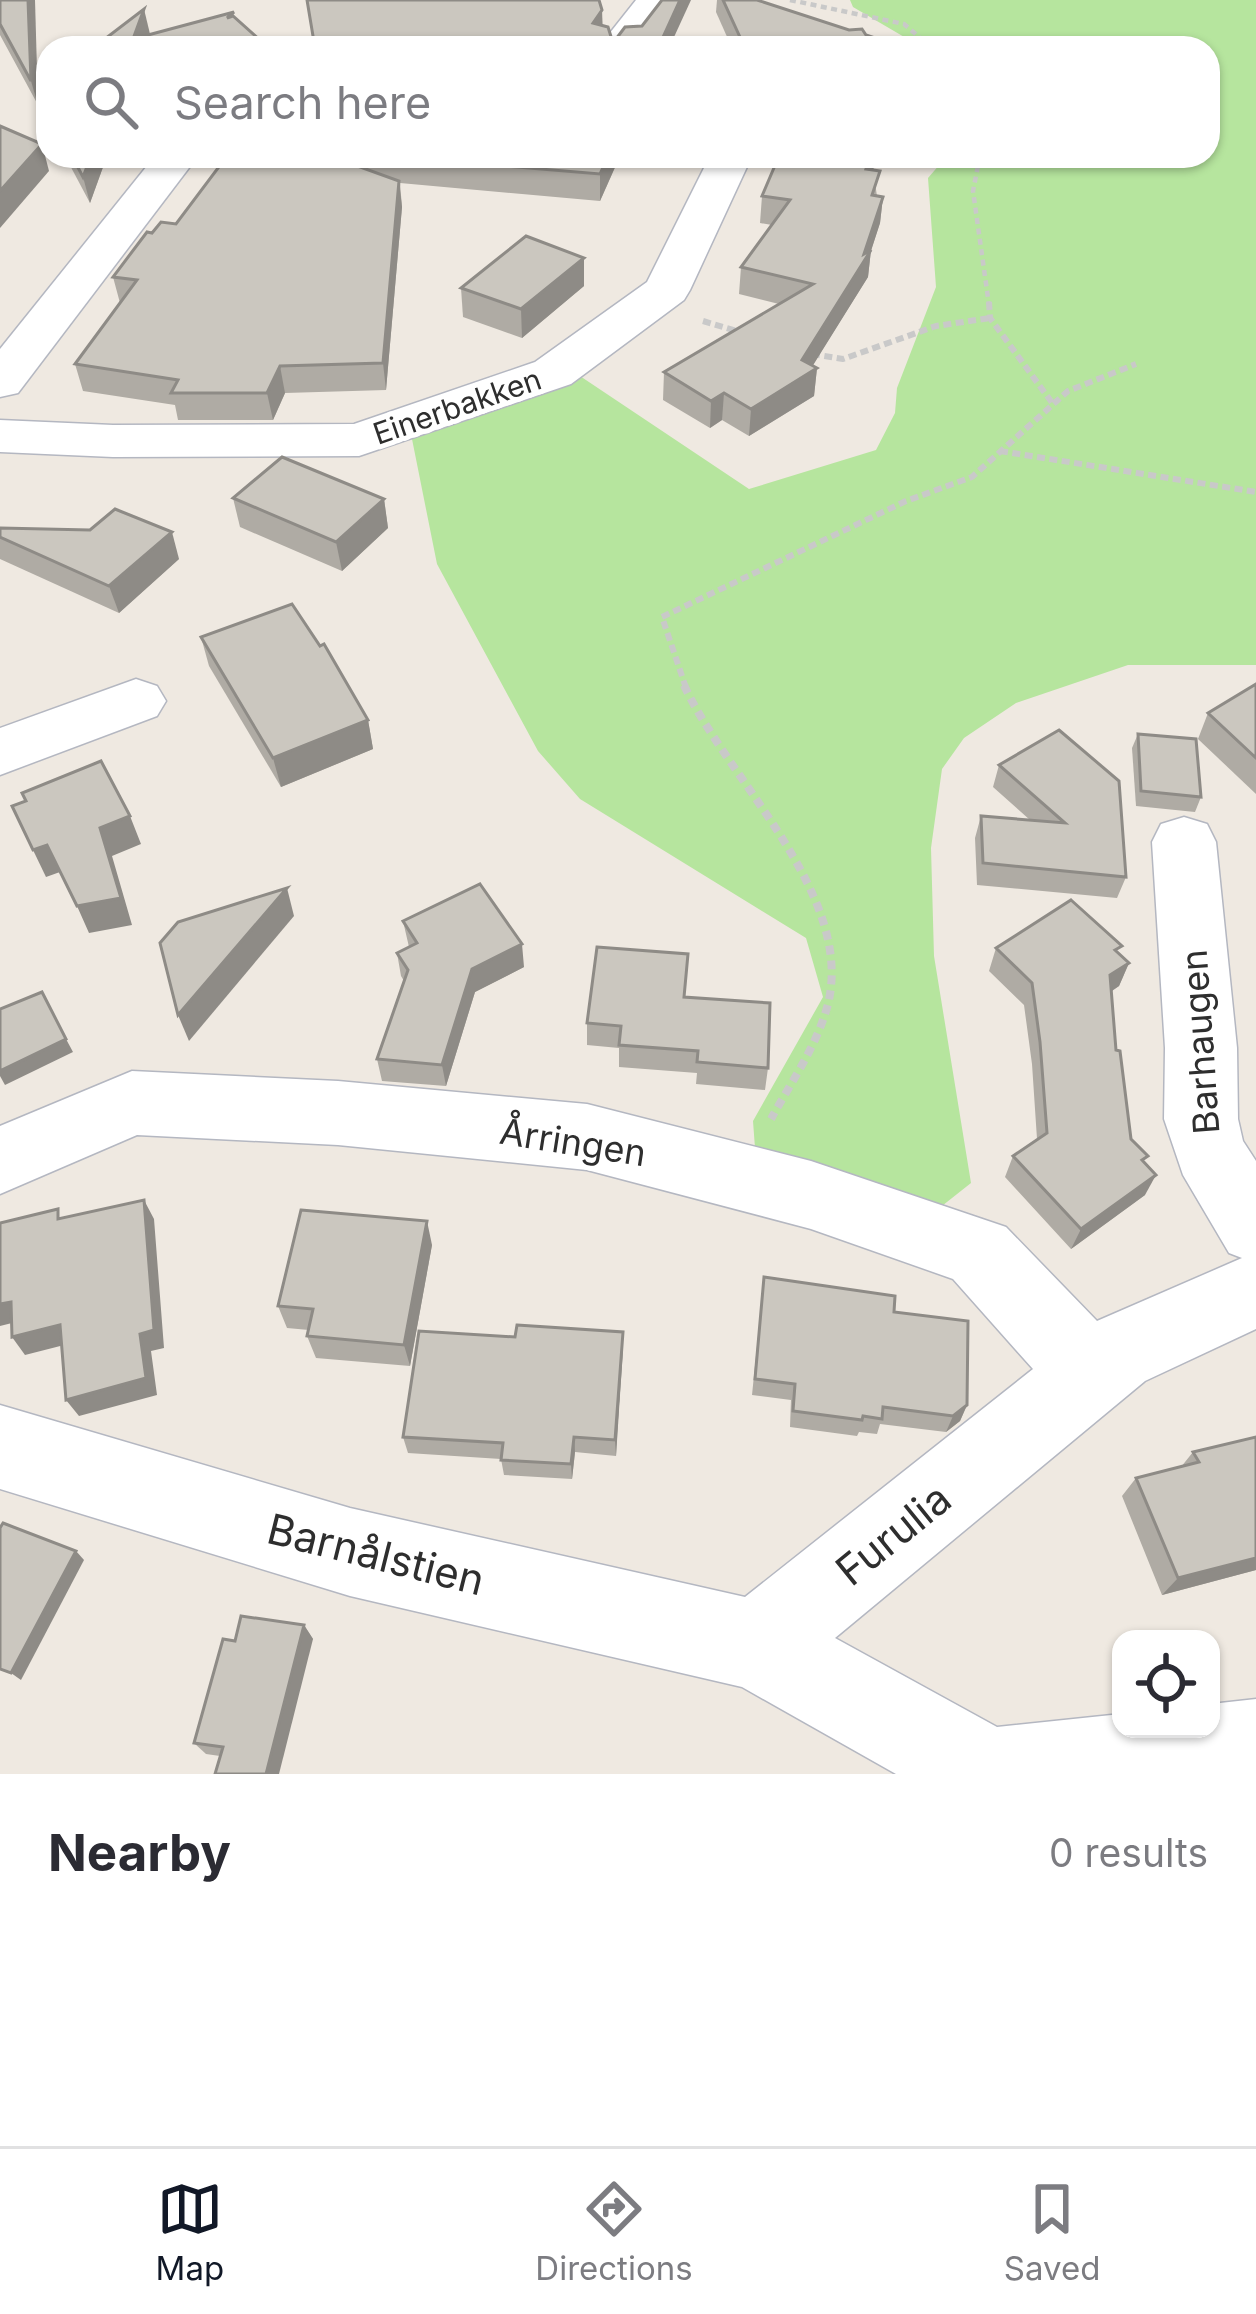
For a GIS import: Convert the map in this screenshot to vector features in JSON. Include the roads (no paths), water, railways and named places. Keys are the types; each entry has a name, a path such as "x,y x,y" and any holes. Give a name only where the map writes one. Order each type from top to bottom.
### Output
{"street":[{"path":"628,36 656,0"},
{"path":"0,382 168,168"},
{"name":"Einerbakken","path":"0,436 113,441 359,440 553,373 667,290 725,168"},
{"path":"0,752 136,701"},
{"name":"Barhaugen","path":"1184,842 1201,1048 1201,1119 1209,1152 1256,1228"},
{"name":"Årringen","path":"0,1161 132,1102 338,1113 587,1137 811,1195 979,1252 1091,1373"},
{"name":"Furulia","path":"757,1645 1116,1353 1256,1291"},
{"name":"Barnålstien","path":"0,1447 350,1552 757,1645"},
{"path":"757,1645 992,1774 1256,1746"}]}
